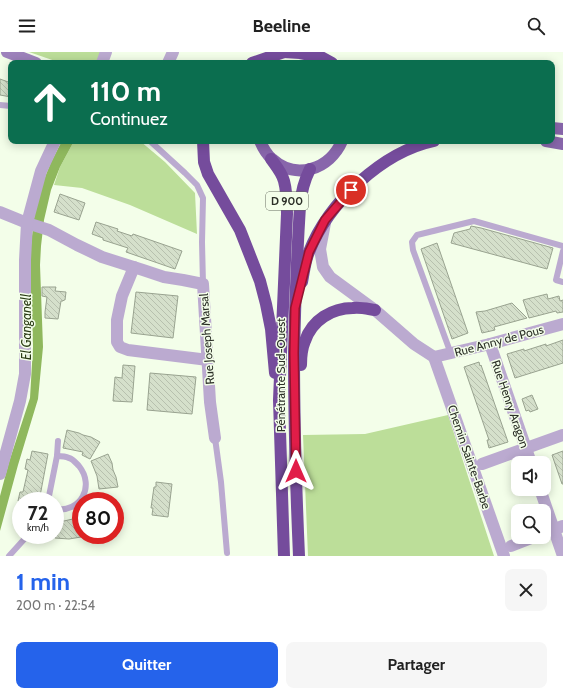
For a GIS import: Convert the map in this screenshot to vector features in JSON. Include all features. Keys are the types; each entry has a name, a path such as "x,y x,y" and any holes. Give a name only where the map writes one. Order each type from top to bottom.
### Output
{"highway":[{"path":"261,60 284,52 300,53 321,57 326,60"},
{"path":"203,144 204,162 208,174 240,230 260,281 271,329 279,400"},
{"path":"295,308 309,252 325,220 351,190 368,174 406,150 425,144"},
{"name":"Pénétrante Sud-Ouest","path":"271,159 284,181 287,196 279,400 284,556"},
{"name":"Pénétrante Sud-Ouest","path":"299,556 294,353 295,308 301,192 306,176 310,170"},
{"path":"296,427 302,355 305,340 313,326 322,317 336,311 353,308 375,310"}],"main road":[{"path":"7,52 28,60"},
{"path":"261,144 271,159 278,164 301,170 310,170 319,166 346,144"},
{"path":"335,153 340,144"}],"street":[{"path":"0,472 20,401 25,374 25,260 29,224 41,171 54,144"},
{"name":"Rue Joseph Marsal","path":"0,212 29,224 49,230 102,257 164,277 203,284 210,402 215,438"},
{"path":"325,220 320,249 323,267 330,278 375,310 414,344 434,357"},
{"path":"134,267 122,296 117,320 117,342 120,347 128,350 208,360"},
{"name":"Rue Anny de Pous","path":"434,357 451,354 563,324"},
{"name":"Rue Henry Aragon","path":"490,344 529,456"},
{"name":"Chemin Sainte-Barbe","path":"434,357 504,556"},
{"path":"482,464 563,435"},
{"path":"542,496 563,556"},
{"path":"511,546 516,544"}],"lane":[{"path":"153,144 197,185 203,198 203,284"},
{"path":"451,354 413,250 412,242 417,236 474,221 563,246"},
{"path":"563,251 556,280 563,282"},
{"path":"215,438 221,482 227,553"},
{"path":"50,492 57,456 58,441"},
{"path":"57,456 69,458 76,462 83,471 86,481 85,492 81,501 72,508 64,510"},
{"path":"9,556 20,544"}],"shaded area":[{"path":"29,52 101,52 98,60 52,60"},
{"path":"60,144 72,144 60,167 51,190 44,220 40,265 43,347 38,399 0,531 0,496 9,462 30,398 33,347 30,265 31,245 34,218 41,187"},
{"path":"72,144 144,144 165,162 195,193 197,234 130,205 82,188 54,185 60,167"},
{"path":"448,415 494,556 308,556 303,435 365,434"}],"building":[{"path":"0,79 8,82 8,96 0,95"},
{"path":"60,194 85,203 79,220 54,212"},
{"path":"96,222 118,229 117,231 132,236 133,234 182,251 175,269 126,252 128,248 103,240 103,238 92,234"},
{"path":"471,226 553,248 547,269 451,243 454,233 470,229"},
{"path":"437,243 468,333 452,339 421,249"},
{"path":"42,287 56,287 55,291 66,292 65,300 61,301 58,319 45,318 47,297 42,296"},
{"path":"136,292 178,296 173,338 131,333"},
{"path":"547,294 548,299 559,296 560,301 563,300 563,312 557,313 556,311 529,318 523,300"},
{"path":"512,303 527,318 494,327 495,330 482,333 476,312 485,311"},
{"path":"563,340 563,363 515,378 507,354 524,349 524,351 546,344 546,346"},
{"path":"479,362 508,442 489,448 487,440 489,440 464,367"},
{"path":"123,365 135,366 132,402 113,401 115,377 122,378"},
{"path":"150,373 196,377 192,414 147,410"},
{"path":"532,395 538,409 530,412 529,410 526,411 522,399"},
{"path":"67,430 91,437 100,442 90,459 82,455 83,452 63,448"},
{"path":"32,451 48,454 41,492 23,492 28,470 25,469 27,459 30,460"},
{"path":"563,451 563,484 562,484 552,455"},
{"path":"108,454 112,463 118,487 99,489 97,476 91,461"},
{"path":"156,482 172,484 168,517 152,515 153,508 151,508"},
{"path":"72,519 72,538 64,539 64,521"}],"route":[{"path":"296,471 294,353 295,308 309,252 325,220 351,190"}],"water label":[{"name":"El Ganganell","path":"26,327"}]}
